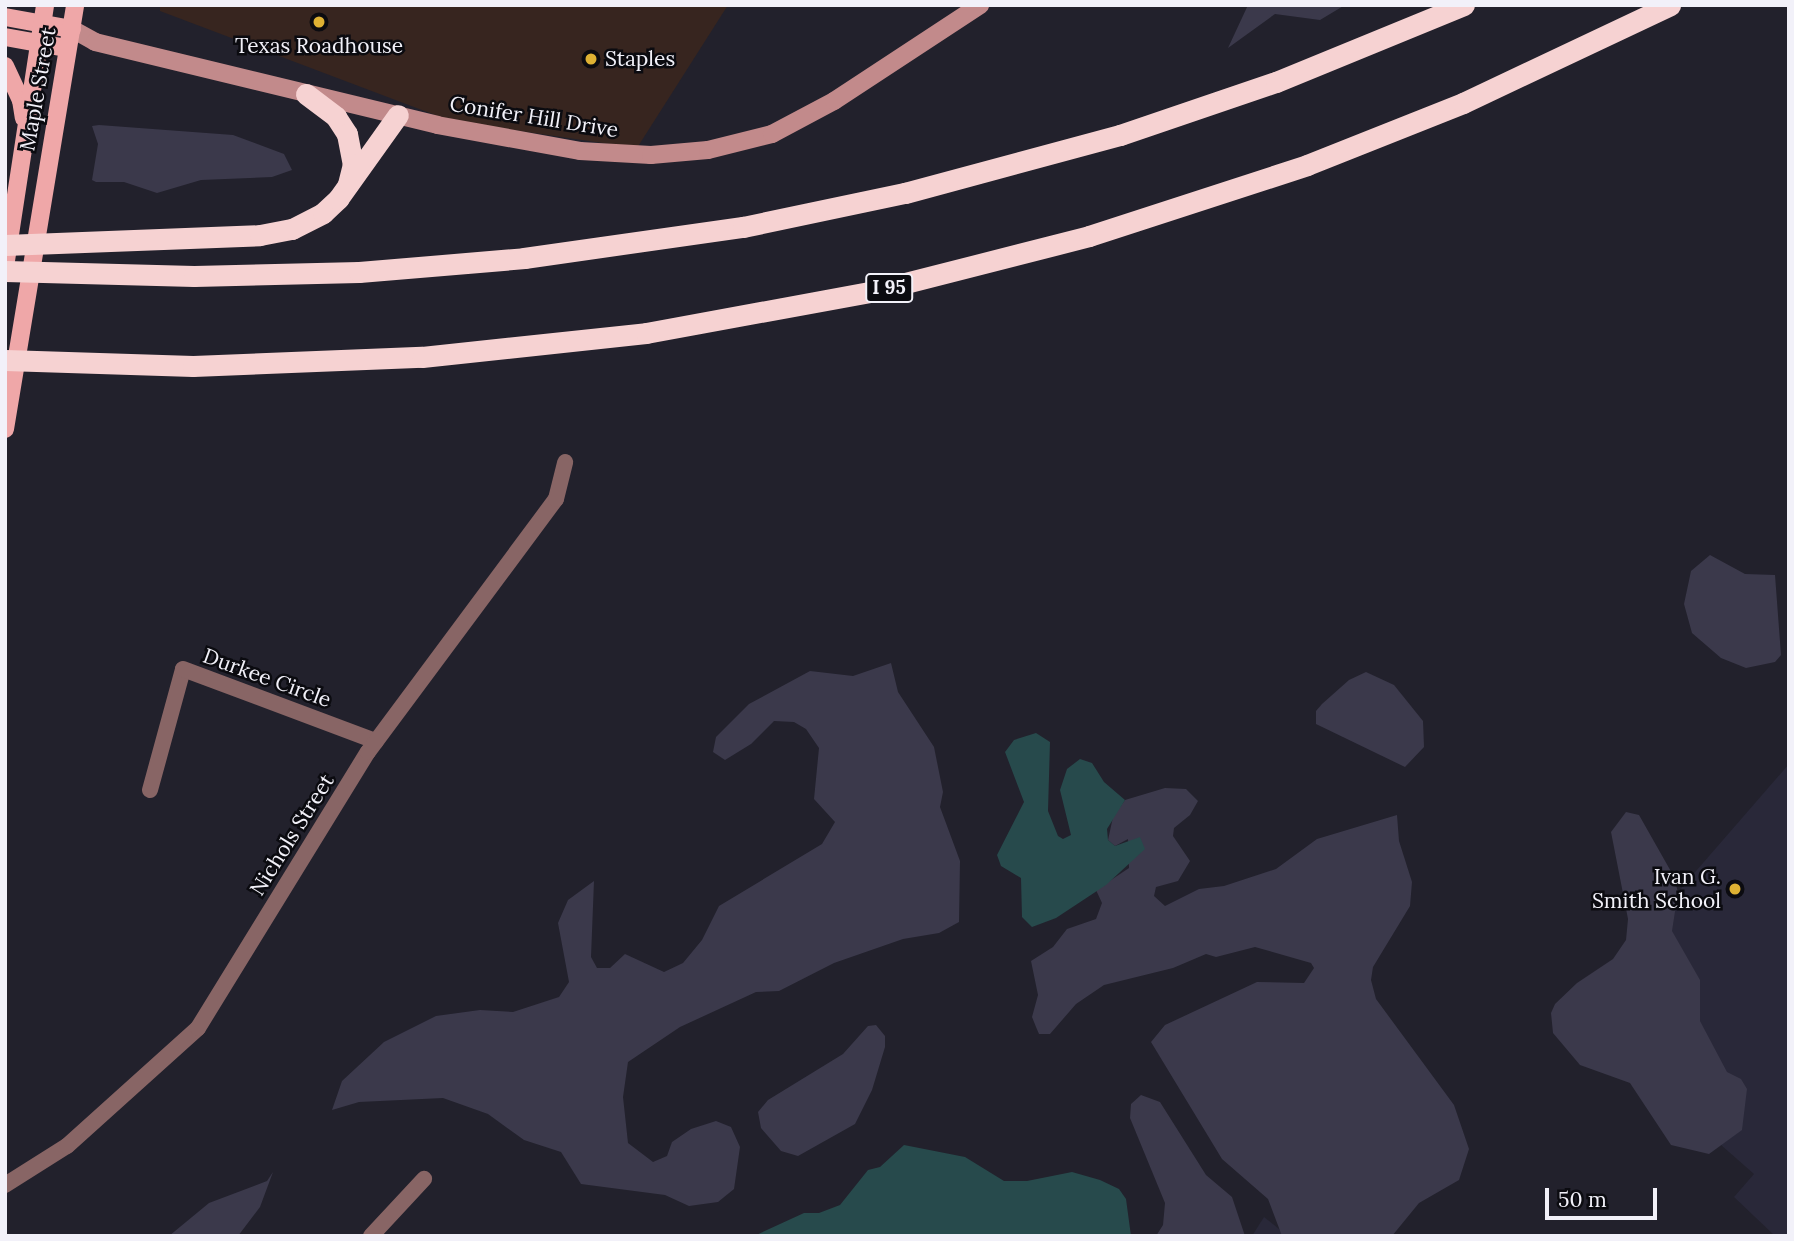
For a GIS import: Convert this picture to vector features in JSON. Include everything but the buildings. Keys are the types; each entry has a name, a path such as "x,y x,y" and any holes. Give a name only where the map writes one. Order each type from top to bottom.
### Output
{"highway":[{"path":"5,269 93,275 248,276 416,268 633,244 783,219 932,187 1120,135 1276,82 1464,5"},
{"name":"I 95","path":"5,360 250,365 475,353 692,326 926,280 1146,220 1307,165 1495,89 1670,5"},
{"path":"306,94 336,117 347,134 353,164 343,192"},
{"path":"5,245 94,243 281,232 323,214 343,192 398,115"}],"main road":[{"name":"Maple Street","path":"5,269 45,5"},
{"name":"Maple Street","path":"5,429 75,5"},
{"path":"5,17 67,47"},
{"path":"5,37 72,29"},
{"path":"5,66 21,100 26,136"}],"street":[{"name":"Conifer Hill Drive","path":"95,41 398,115 580,151 651,155 708,150 795,123 925,45 980,5"},
{"path":"72,29 95,41"},
{"path":"67,47 95,41"},
{"name":"Nichols Street","path":"5,1185 66,1146 198,1028 376,741 556,499 565,462"},
{"name":"Durkee Circle","path":"150,790 183,669 376,741"},
{"path":"371,1236 424,1179"}],"shaded area":[{"path":"160,5 728,5 637,148 451,121 160,11"},
{"path":"1248,5 1345,5 1320,20 1275,14 1228,48"},
{"path":"92,126 233,135 284,154 292,170 272,177 201,180 157,193 124,182 96,182 92,180 98,144"},
{"path":"1710,555 1745,574 1775,575 1781,655 1775,662 1746,668 1721,658 1692,633 1684,604 1691,571"},
{"path":"891,663 898,692 934,747 943,792 940,807 960,861 959,922 939,933 903,939 834,963 779,991 756,992 680,1027 628,1062 623,1097 628,1143 653,1162 667,1156 672,1142 691,1129 716,1121 731,1127 740,1147 734,1189 718,1202 689,1206 665,1195 581,1184 561,1152 524,1140 488,1114 443,1098 359,1102 332,1110 342,1081 384,1042 436,1016 480,1010 513,1012 559,997 569,982 558,923 568,900 594,881 591,957 597,968 610,968 625,954 664,972 683,963 702,940 719,906 822,844 835,822 814,799 819,748 806,729 794,722 774,721 751,744 725,760 713,752 716,737 749,704 810,671 853,676"},
{"path":"1366,672 1394,685 1423,721 1424,747 1405,767 1316,724 1316,711 1322,704 1349,680"},
{"path":"1036,733 1050,742 1048,811 1058,836 1063,839 1071,835 1060,790 1067,769 1080,759 1092,763 1104,782 1125,800 1107,829 1108,840 1115,846 1140,837 1145,849 1106,885 1056,918 1032,927 1022,917 1021,878 1001,866 997,855 1024,802 1005,752 1014,740"},
{"name":"Ivan G. Smith School","path":"1789,764 1789,1236 1775,1236 1734,1197 1754,1174 1572,1014"},
{"path":"1165,788 1186,789 1198,801 1190,815 1174,828 1173,836 1190,861 1178,881 1156,887 1154,896 1165,906 1199,889 1224,886 1276,869 1317,839 1397,815 1399,841 1412,882 1410,906 1373,967 1371,980 1376,999 1454,1105 1469,1149 1459,1180 1419,1203 1392,1236 1282,1236 1268,1199 1222,1159 1151,1042 1165,1025 1257,982 1304,983 1314,968 1311,963 1255,947 1216,957 1206,954 1173,968 1104,985 1076,1004 1050,1034 1039,1034 1032,1017 1038,995 1031,961 1053,947 1067,929 1096,919 1102,903 1096,890 1129,868 1128,839 1115,846 1108,840 1113,817 1125,800"},
{"path":"1626,812 1639,815 1673,875 1678,892 1672,931 1700,980 1700,1021 1727,1072 1741,1079 1747,1089 1742,1130 1709,1154 1671,1145 1630,1083 1580,1065 1553,1033 1551,1013 1555,1004 1577,983 1613,959 1626,940 1628,919 1611,832"},
{"path":"876,1025 885,1036 885,1047 872,1090 855,1124 798,1156 781,1151 761,1128 758,1112 768,1100 843,1054 868,1026"},
{"path":"1141,1095 1160,1102 1206,1175 1232,1197 1245,1236 1156,1236 1163,1225 1165,1203 1130,1118 1131,1104"},
{"path":"904,1145 965,1157 1004,1181 1027,1181 1072,1172 1100,1180 1119,1189 1126,1199 1131,1236 754,1236 804,1213 819,1213 840,1205 868,1170 880,1167"},
{"path":"273,1172 260,1207 238,1236 169,1236 209,1203 267,1181"},
{"path":"1264,1217 1288,1236 1252,1236"}],"place":[{"name":"Texas Roadhouse","path":"319,22"},
{"name":"Staples","path":"591,59"},
{"name":"Ivan G. Smith School","path":"1735,889"}]}
